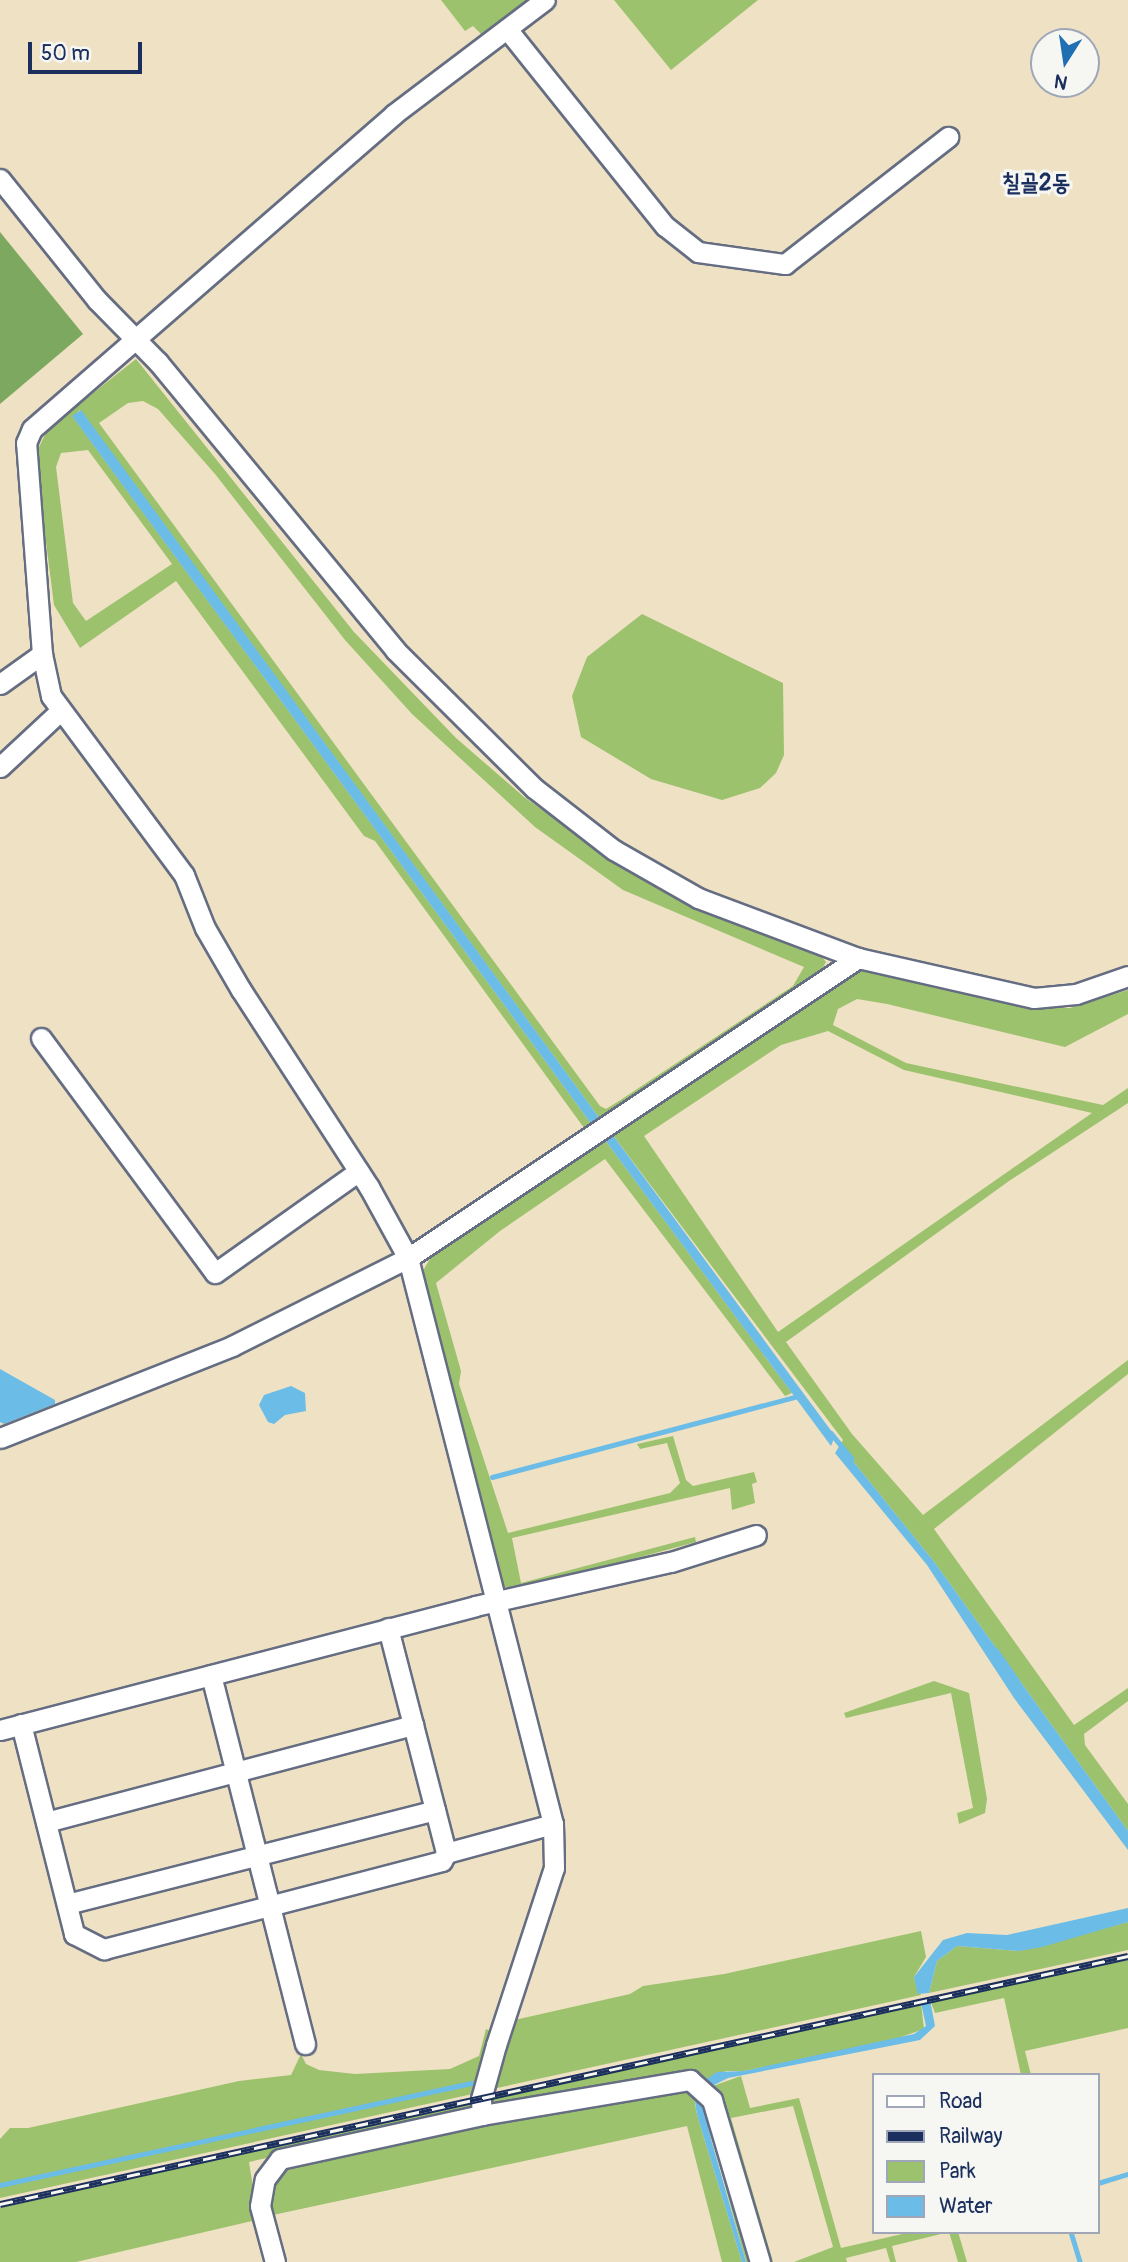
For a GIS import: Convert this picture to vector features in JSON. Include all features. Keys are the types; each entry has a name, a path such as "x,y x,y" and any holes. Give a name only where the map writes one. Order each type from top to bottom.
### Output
{"street":[{"path":"482,2115 481,2099 496,2045 554,1868 553,1824 408,1258 359,1171 241,990 205,929 184,875 51,696 42,654 26,443 32,429 394,114 545,0"},
{"path":"506,29 665,226 698,252 785,264 948,137"},
{"path":"0,179 97,300 137,338 395,650 534,788 614,850 698,898 858,958 1034,998 1076,994 1128,976"},
{"path":"0,684 42,654"},
{"path":"0,767 60,711"},
{"path":"0,1438 232,1346 408,1258 858,958"},
{"path":"41,1038 215,1273 359,1171"},
{"path":"0,1730 387,1628 671,1562 756,1535"},
{"path":"22,1724 74,1934 104,1949 442,1861 446,1853 387,1628"},
{"path":"211,1675 305,2044"},
{"path":"46,1822 413,1725"},
{"path":"67,1904 435,1810"},
{"path":"446,1853 553,1824"},
{"path":"275,2262 260,2206 265,2179 280,2159 482,2115 676,2080 699,2084 712,2100 760,2262"}],"green space":[{"path":"441,0 527,0 481,34 473,26 465,31"},
{"path":"614,0 758,0 671,70"},
{"path":"0,232 83,334 0,404"},
{"path":"136,359 354,632 456,738 524,797 629,871 692,904 818,952 826,962 820,973 603,1123 80,410 73,417 595,1129 587,1132 375,841 364,836 176,581 80,648 54,605 35,455 48,429","holes":["143,401 158,409 215,474 345,640 412,714 535,827 623,890 804,967 793,986 619,1101 606,1109 600,1106 99,423 128,403","88,450 172,564 86,621 73,603 56,467 61,453"]},
{"path":"642,614 783,683 784,755 776,773 760,788 722,800 651,779 581,737 572,696 587,657"},
{"path":"862,967 1031,1008 1070,1008 1128,990 1128,1014 1065,1047 887,1004 857,999 838,1009 833,1025 906,1063 1103,1105 1128,1088 1128,1103 1009,1181 786,1342 852,1434 923,1515 1128,1360 1128,1374 934,1529 1074,1725 1128,1688 1128,1701 1084,1734 1085,1745 1128,1804 1128,1831 935,1563 840,1445 843,1440 612,1134","holes":["828,1031 904,1070 1092,1113 778,1332 644,1136 781,1045"]},
{"path":"605,1140 792,1393 785,1396 605,1159 500,1231 436,1283 461,1371 459,1384 508,1533 670,1493 680,1483 667,1443 640,1449 637,1444 673,1436 686,1480 693,1486 754,1472 757,1482 752,1484 755,1503 732,1510 730,1488 512,1538 521,1583 695,1537 696,1542 515,1591 504,1586 420,1276 431,1257 454,1240"},
{"path":"934,1681 969,1693 987,1799 985,1813 959,1824 957,1813 973,1808 951,1693 846,1718 844,1713"},
{"path":"1128,1922 1128,1950 929,1993 937,1961 957,1946 1019,1951"},
{"path":"921,1931 926,1957 914,1977 921,1995 488,2090 510,2021 630,1994 643,1986 724,1974"},
{"path":"1128,1960 1128,2028 1025,2051 1030,2073 1021,2073 1004,1998 935,2013 930,2000"},
{"path":"921,2003 924,2029 884,2043 744,2071 726,2071 705,2080 698,2077 488,2108 484,2099"},
{"path":"486,2029 492,2032 480,2081 0,2184 0,2139 10,2128 28,2128 239,2081 291,2075 301,2054 306,2064 319,2070 355,2074 450,2069 479,2056"},
{"path":"741,2076 750,2108 799,2098 841,2248 902,2234 941,2234 892,2246 896,2262 890,2262 886,2248 846,2258 847,2262 794,2262 833,2247 793,2106 731,2118 773,2262 765,2262 710,2087"},
{"path":"480,2083 477,2093 0,2198 0,2186"},
{"path":"671,2086 703,2091 756,2262 746,2262 700,2094 694,2098 697,2115 742,2262 722,2262 687,2126 273,2215 286,2262 281,2262 266,2214 278,2166"},
{"path":"477,2102 476,2110 249,2162 265,2262 252,2221 76,2262 0,2262 0,2208"},
{"path":"950,2234 959,2234 967,2262 958,2262"}],"water":[{"path":"81,410 603,1123 595,1129 72,416"},
{"path":"612,1134 835,1436 831,1446 605,1140"},
{"path":"0,1369 55,1400 55,1404 4,1424 0,1422"},
{"path":"291,1386 305,1393 306,1411 285,1415 274,1424 268,1422 259,1405 264,1395"},
{"path":"840,1445 935,1563 1128,1831 1128,1850 1014,1698 927,1565 835,1453"},
{"path":"1128,1908 1128,1922 1042,1947 1019,1951 957,1946 937,1961 929,1993 918,1994 914,1977 943,1940 967,1933 1007,1935"},
{"path":"930,2000 935,2026 920,2040 728,2078 710,2087 705,2080 717,2072 744,2071 914,2034 926,2026 921,2003"},
{"path":"700,2093 746,2262 742,2262 697,2115 694,2095"}],"waterway":[{"path":"492,1477 795,1397"},
{"path":"831,1433 852,1459"},
{"path":"996,1650 1017,1680"},
{"path":"0,2185 471,2083"},
{"path":"1100,2182 1128,2174"},
{"path":"1072,2234 1080,2262"}],"railway":[{"path":"0,2204 1128,1956"}],"district":[{"name":"칠골2동","path":"1036,183"}]}
